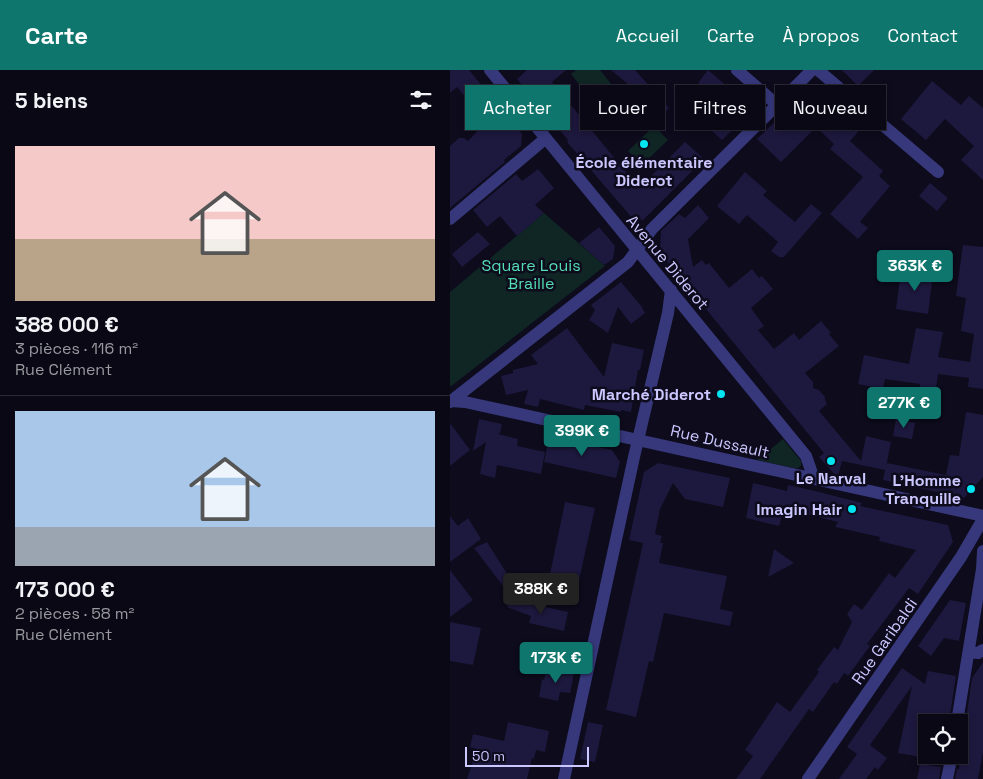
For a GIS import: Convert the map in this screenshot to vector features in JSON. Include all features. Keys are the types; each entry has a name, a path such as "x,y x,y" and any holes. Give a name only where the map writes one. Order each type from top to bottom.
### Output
{"street":[{"name":"Avenue Diderot","path":"490,70 806,456 814,479"},
{"path":"737,70 775,103"},
{"path":"796,85 812,70"},
{"path":"818,70 938,172"},
{"path":"450,402 628,262 652,229 775,105"},
{"path":"450,219 546,138"},
{"path":"564,779 638,440 668,313 671,290"},
{"name":"Rue Dussault","path":"450,402 465,402 983,517"},
{"name":"Rue Garibaldi","path":"808,779 962,557 983,517"},
{"path":"958,714 970,652 983,551"},
{"path":"970,652 978,653 983,650"},
{"path":"948,779 950,764"}],"green space":[{"path":"576,70 600,70 612,85 580,86 571,74"},
{"path":"650,130 658,130 668,140 642,165 628,151"},
{"name":"Square Louis Braille","path":"544,213 605,266 450,387 450,292"},
{"path":"783,439 801,461 801,466 794,468 757,460"}],"building":[{"path":"450,70 469,70 481,85 465,85 465,97 457,87 450,93"},
{"path":"527,70 566,70 552,82 554,85 522,85 517,79"},
{"path":"611,70 635,70 648,85 629,85"},
{"path":"708,70 726,85 700,85 698,83"},
{"path":"842,70 874,70 859,85"},
{"path":"932,81 961,105 969,96 983,108 983,180 961,160 974,146 945,119 926,140 901,119"},
{"path":"570,104 580,116 580,130 591,130 639,188 685,142 704,159 643,220 633,219 567,142 568,140 560,130 570,130"},
{"path":"665,104 669,108 665,113"},
{"path":"775,122 775,130 813,130 781,162 757,139"},
{"path":"478,130 519,130 522,134 521,146 504,160 505,162 450,208 450,146 459,138 464,138 468,141"},
{"path":"711,130 732,130 722,140"},
{"path":"819,130 856,130 858,132 850,141 883,171 879,176 890,186 860,222 868,228 858,239 830,214 863,177 830,149 834,144"},
{"path":"538,169 554,188 535,205 544,213 517,236 500,216 487,227 473,210 516,174 522,181"},
{"path":"745,172 767,191 763,195 795,222 811,204 822,213 784,257 779,257 771,251 778,242 747,215 739,224 717,206"},
{"path":"930,183 948,198 937,211 919,196"},
{"path":"698,205 709,218 688,239 693,267 702,260 706,265 709,263 729,288 752,269 759,278 762,276 773,289 751,308 764,326 758,330 774,349 794,333 799,340 821,321 831,333 829,334 839,346 805,373 813,382 813,388 819,390 825,397 827,404 819,411 861,461 866,436 891,442 886,467 887,463 946,475 950,455 959,456 966,412 983,415 983,477 964,498 883,480 885,470 842,461 838,476 835,475 819,457 824,453 660,253 661,231 679,214 685,218"},
{"path":"599,227 615,246 613,259 604,265 579,243"},
{"path":"478,232 490,244 462,267 452,254"},
{"path":"963,245 983,247 983,389 968,387 969,378 938,374 932,418 915,416 920,384 885,379 883,389 858,384 864,355 909,364 916,328 943,332 938,357 970,362 974,334 961,331 966,298 956,296"},
{"path":"901,270 933,274 928,314 896,309"},
{"path":"621,282 645,313 631,324 618,307 608,333 589,320 595,310 591,305"},
{"path":"567,328 604,377 612,343 644,350 640,370 638,370 631,412 621,410 621,412 585,405 584,410 540,399 538,407 524,404 528,390 506,395 501,376 513,373 513,370 538,364 531,355"},
{"path":"479,419 502,424 498,434 518,439 517,446 545,452 541,474 497,465 495,478 480,474 486,442 473,451"},
{"path":"896,419 915,423 912,439 893,436"},
{"path":"450,423 470,450 450,466"},
{"path":"549,437 612,450 620,462 616,478 544,462"},
{"path":"658,463 730,478 723,507 685,499 673,483 660,509 655,534 662,536 660,543 663,543 659,563 727,576 720,609 733,612 730,626 664,613 653,662 649,661 636,717 606,710 643,543 629,540 644,472"},
{"path":"753,483 787,491 788,485 862,503 860,506 948,525 953,542 918,594 909,588 867,644 870,646 848,676 844,673 837,684 834,682 813,712 809,709 760,779 736,779 753,756 745,750 777,702 790,712 819,672 817,670 834,647 838,650 852,622 847,614 854,604 862,610 889,573 895,578 916,550 879,541 880,537 835,527 838,522 793,511 791,518 782,516 779,526 746,518"},
{"path":"565,502 595,508 579,580 550,574"},
{"path":"450,516 458,526 468,518 481,539 450,562"},
{"path":"487,542 511,580 503,586 474,548"},
{"path":"774,549 794,563 768,577"},
{"path":"450,570 473,600 450,617"},
{"path":"509,599 568,612 564,631 529,623 531,616 507,607"},
{"path":"950,600 966,603 959,641 944,638 931,656 918,646"},
{"path":"450,622 481,628 473,665 450,661"},
{"path":"983,662 983,752 978,779 955,779 960,764 968,764 967,714 972,678"},
{"path":"547,668 574,673 570,693 560,692 558,701 539,697 542,679 544,680"},
{"path":"902,668 925,684 928,671 956,676 950,714 918,714 918,757 898,753 912,686 870,745 887,758 878,770 875,767 866,779 839,779 857,754 847,747"},
{"path":"508,722 549,731 545,752 536,750 527,779 467,779 477,749 470,747 473,734 504,741"},
{"path":"588,722 603,725 595,762 580,759"},
{"path":"920,764 941,767 939,779 917,779"}],"place":[{"name":"École élémentaire Diderot","path":"644,144"},
{"name":"Marché Diderot","path":"721,394"},
{"name":"Le Narval","path":"831,461"},
{"name":"L'Homme Tranquille","path":"971,489"},
{"name":"Imagin Hair","path":"852,509"}]}
